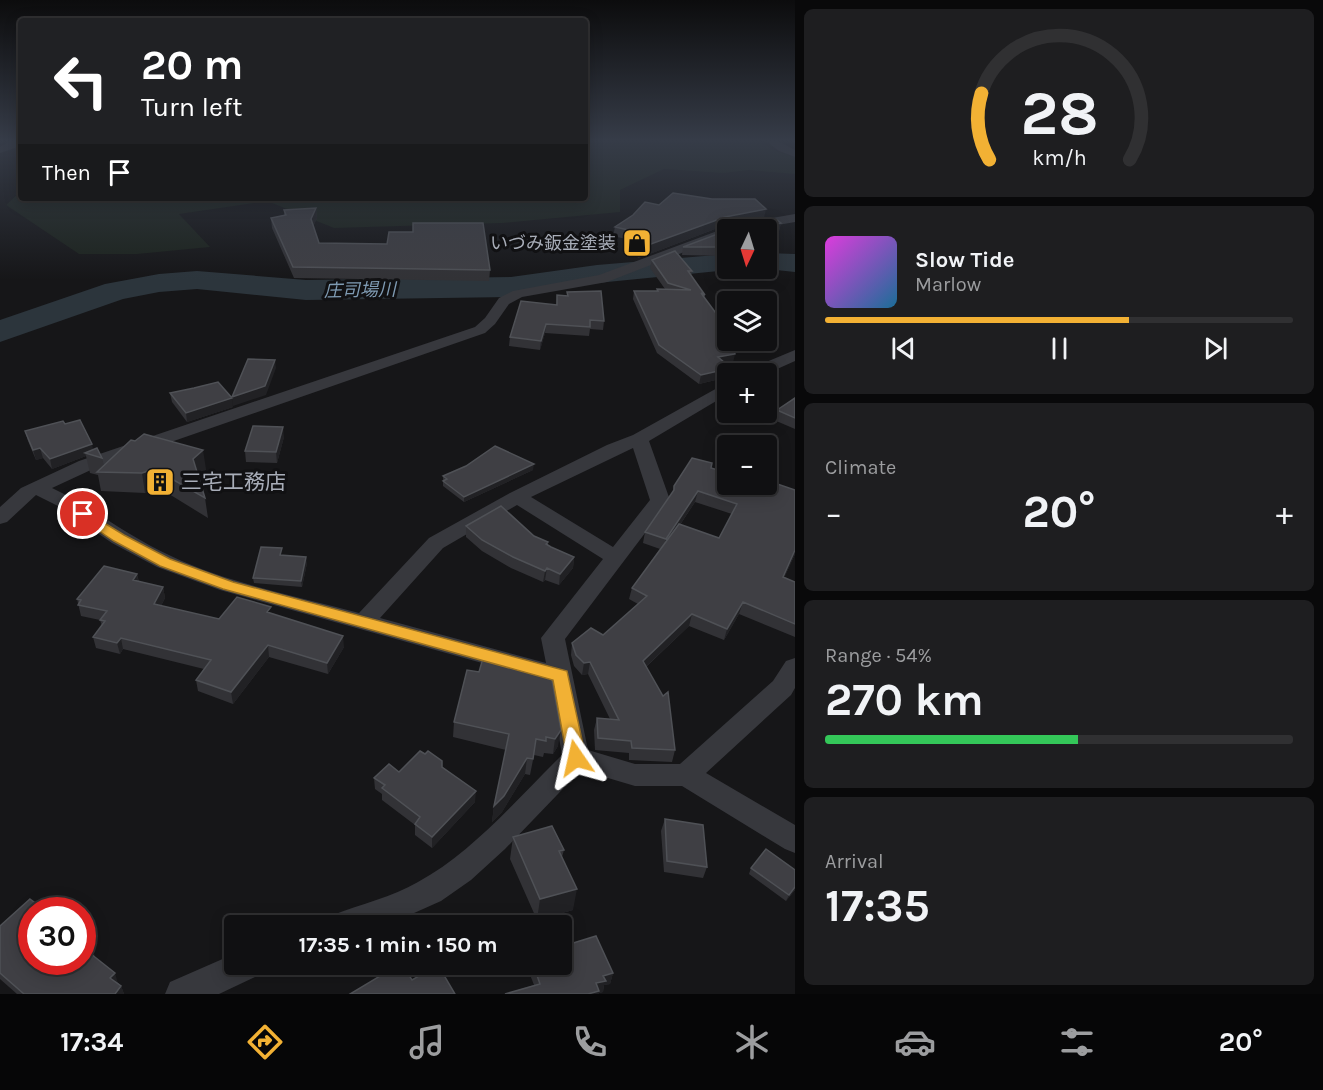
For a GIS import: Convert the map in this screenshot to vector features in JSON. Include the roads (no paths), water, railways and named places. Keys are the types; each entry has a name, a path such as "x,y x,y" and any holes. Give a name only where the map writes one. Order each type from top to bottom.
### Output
{"street":[{"path":"777,221 795,218"},
{"path":"0,518 9,501 86,465 480,330 490,321 504,301 518,294 602,279 717,235"},
{"path":"776,363 795,355"},
{"path":"364,622 436,543 517,497 639,439 717,393"},
{"path":"576,758 553,638 660,500 639,439"},
{"path":"36,488 65,502 119,538 165,562 228,585 561,675"},
{"path":"517,497 615,558"},
{"path":"686,775 782,688 795,667"},
{"path":"576,758 635,775 686,775 795,840"},
{"path":"374,915 409,902 441,885 508,827 576,758"},
{"path":"182,994 224,975"}],"waterway":[{"name":"庄司場川","path":"777,262 795,263"},
{"name":"庄司場川","path":"0,332 116,291 159,283 197,280 306,290 511,287 597,274 717,264"}],"place":[{"name":"いづみ鈑金塗装","path":"637,243"},
{"name":"三宅工務店","path":"160,482"}]}
